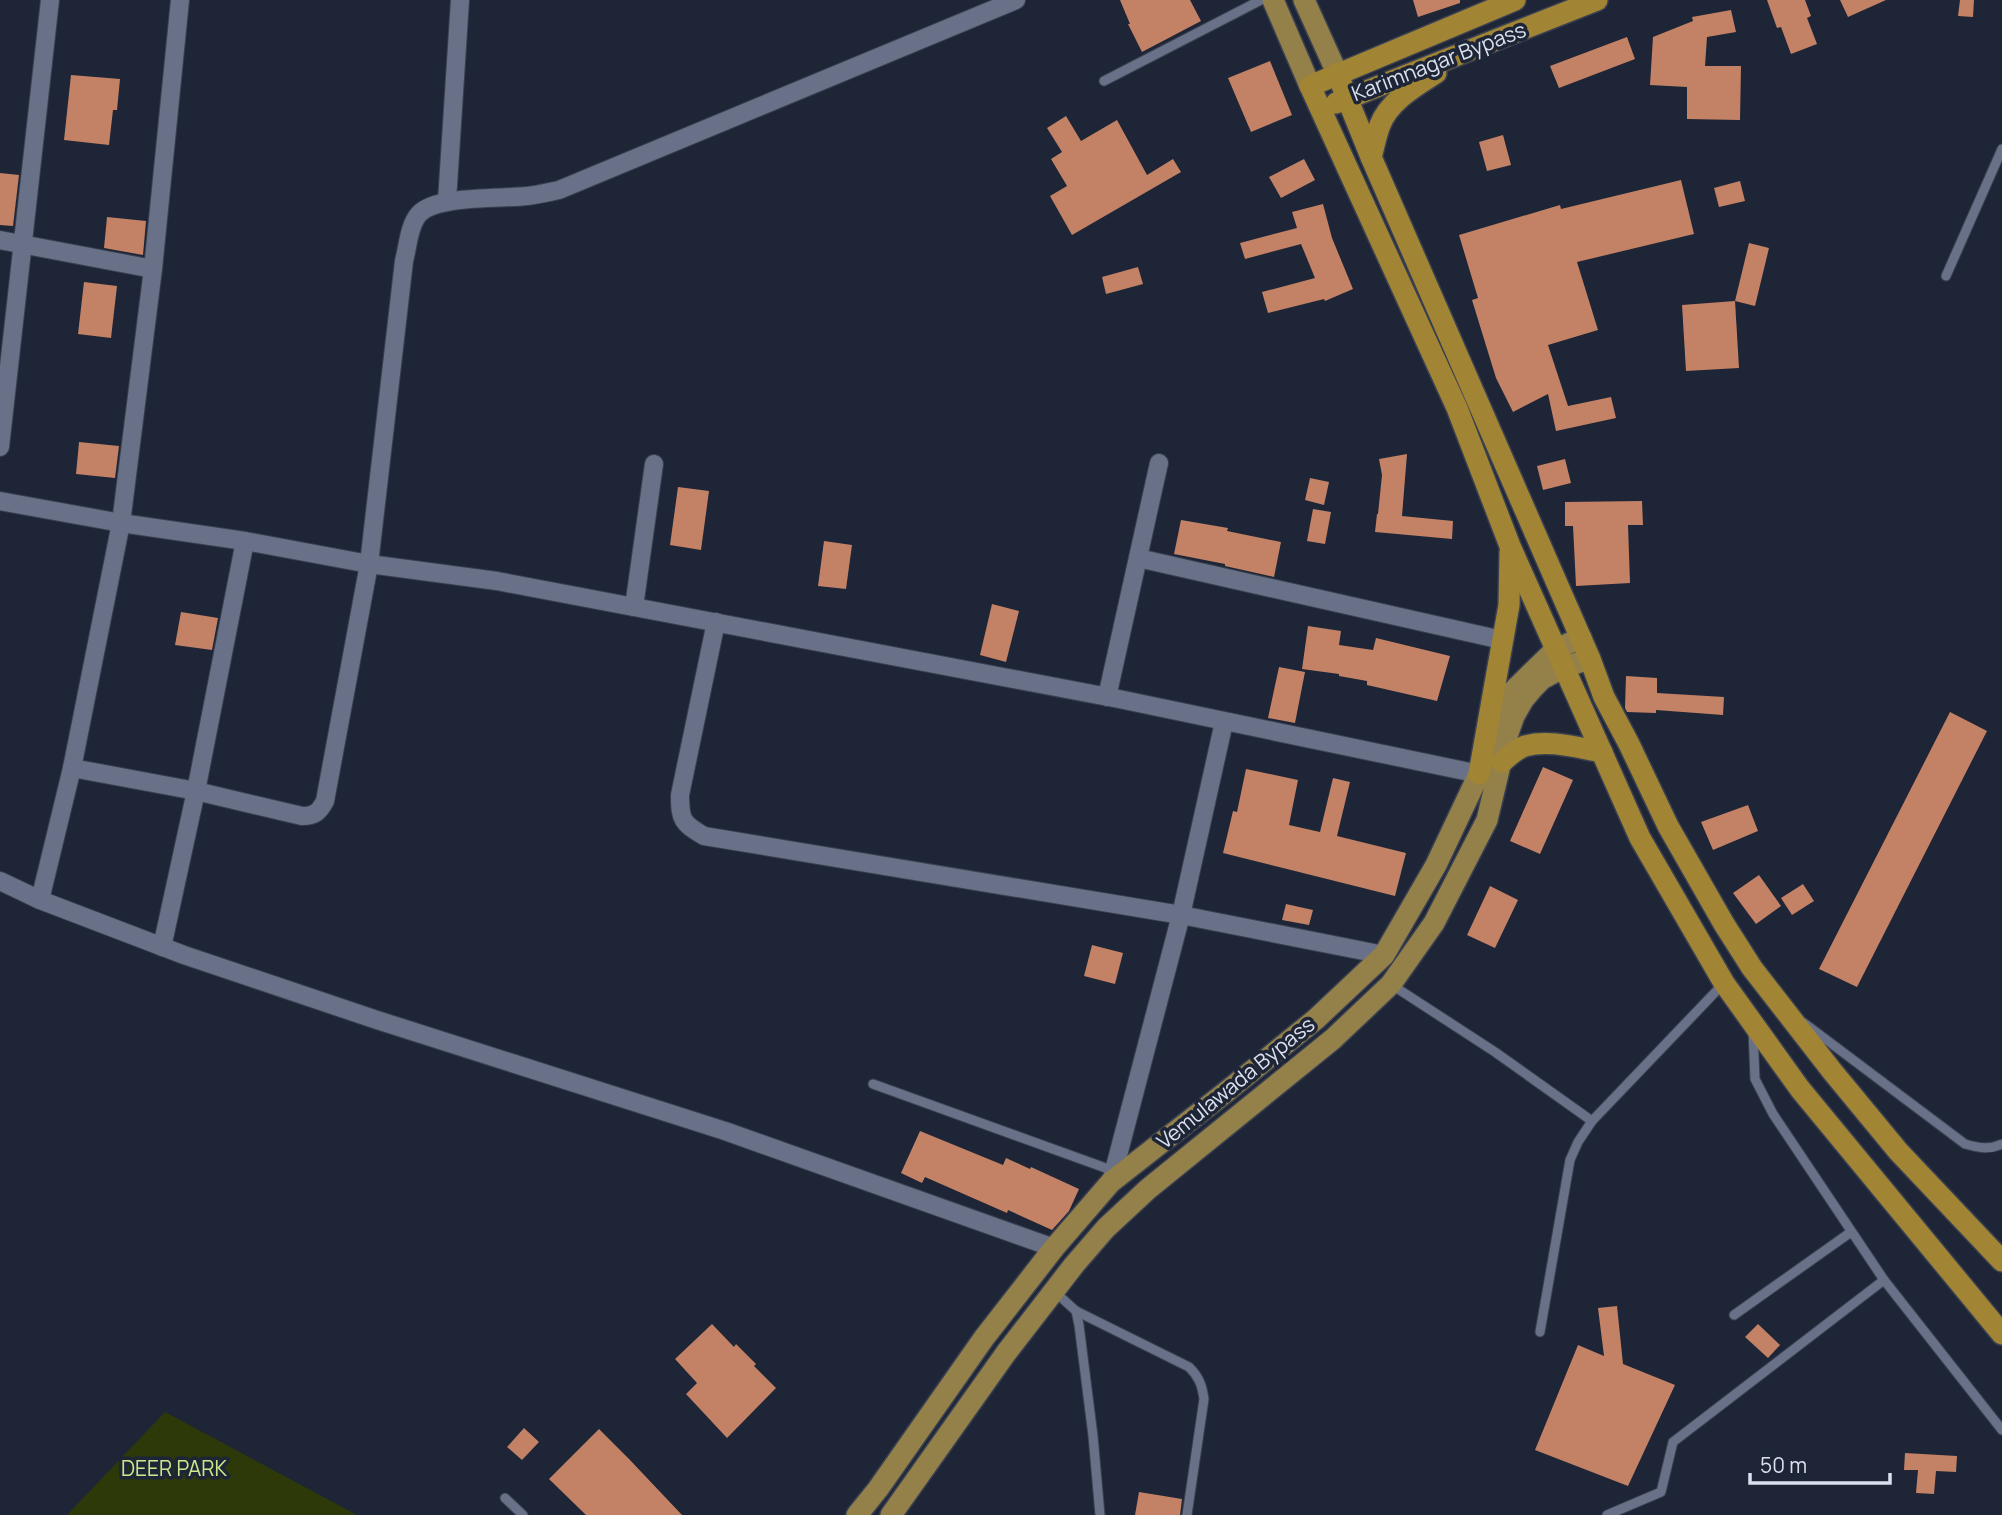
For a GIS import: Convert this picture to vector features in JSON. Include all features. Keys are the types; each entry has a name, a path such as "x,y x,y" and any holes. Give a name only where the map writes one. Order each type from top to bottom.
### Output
{"highway":[{"name":"Karimnagar Bypass","path":"1310,86 1516,0"},
{"name":"Karimnagar Bypass","path":"1320,110 1597,0"},
{"path":"1371,157 1380,124 1389,108 1413,88 1476,47"},
{"path":"1337,74 1581,638 1604,697 1668,826 1752,968 1780,1006 1898,1151 2002,1261"},
{"path":"1310,86 1457,408 1510,545 1640,838 1724,983 1800,1089 2002,1334"},
{"path":"1479,775 1509,605 1510,545"},
{"path":"1503,762 1516,750 1533,745 1558,745 1602,752"}],"main road":[{"path":"1273,0 1310,86"},
{"path":"1304,0 1337,74"},
{"name":"Vemulawada Bypass","path":"891,1515 1006,1353 1106,1228 1148,1189 1333,1039 1391,984 1434,923 1487,820 1514,716 1534,687 1581,638"},
{"name":"Vemulawada Bypass","path":"857,1515 984,1338 1112,1176 1226,1092 1316,1019 1384,955 1436,865 1479,775 1496,723 1513,691 1560,658 1590,659"}],"street":[{"path":"0,447 50,0"},
{"path":"40,900 72,768 121,523 153,269 180,0"},
{"path":"447,201 460,0"},
{"path":"72,768 302,816 312,816 325,801 369,564 404,261 414,222 426,208 447,201 528,196 559,190 1016,0"},
{"path":"0,240 153,269"},
{"path":"1107,697 1159,463"},
{"path":"634,607 654,464"},
{"path":"0,501 369,564 497,581 1107,697 1479,775"},
{"path":"162,947 196,792 245,541"},
{"path":"1138,558 1502,640"},
{"path":"716,622 680,794 680,815 687,826 704,836 1181,915 1384,955"},
{"path":"1112,1176 1181,915 1224,722"},
{"path":"0,881 40,900 162,947 376,1020 725,1132 1054,1248"}],"lane":[{"path":"1104,82 1261,0"},
{"path":"1946,276 2002,149"},
{"path":"1540,1332 1570,1160 1578,1142 1592,1121 1724,983"},
{"path":"1391,984 1495,1052 1592,1121"},
{"path":"1780,1006 1965,1144 1982,1149 2002,1144"},
{"path":"1753,1023 1755,1079 1773,1114 1885,1280 2002,1430"},
{"path":"873,1084 1112,1176"},
{"path":"1734,1315 1851,1232"},
{"path":"1608,1515 1661,1492 1673,1442 1885,1280"},
{"path":"1054,1291 1076,1311 1189,1367 1198,1376 1204,1399 1187,1515"},
{"path":"1076,1311 1086,1373 1100,1515"},
{"path":"505,1498 523,1515"}],"green space":[{"name":"DEER PARK","path":"165,1412 357,1515 67,1515"}],"building":[{"path":"1120,0 1190,0 1201,21 1142,52"},
{"path":"1413,0 1460,0 1460,3 1418,17"},
{"path":"1767,0 1805,0 1811,16 1807,18 1817,44 1791,54 1781,27 1777,28"},
{"path":"1840,0 1886,0 1848,17"},
{"path":"1960,0 1974,0 1973,17 1958,16"},
{"path":"1731,10 1736,32 1707,37 1705,66 1741,66 1740,120 1687,119 1687,87 1650,85 1653,37 1693,21 1692,17"},
{"path":"1627,37 1635,59 1559,88 1550,66"},
{"path":"1270,61 1292,115 1251,132 1228,78"},
{"path":"71,75 120,79 117,110 113,110 109,145 64,140"},
{"path":"1066,116 1081,141 1117,120 1147,175 1173,159 1181,172 1072,235 1050,196 1067,186 1051,159 1062,152 1047,128"},
{"path":"1503,135 1511,165 1487,171 1479,142"},
{"path":"1304,159 1315,180 1281,198 1269,177"},
{"path":"0,173 19,175 13,226 0,225"},
{"path":"1681,180 1694,234 1577,262 1598,330 1548,345 1568,406 1611,397 1616,418 1556,431 1548,394 1513,412 1496,378 1472,300 1478,298 1459,235 1560,205 1561,209"},
{"path":"1740,181 1745,201 1719,207 1714,188"},
{"path":"1323,204 1332,238 1353,289 1325,301 1324,299 1268,313 1262,292 1315,278 1301,244 1245,259 1240,243 1297,228 1292,212"},
{"path":"107,217 146,221 143,255 104,248"},
{"path":"1749,243 1769,248 1755,306 1735,301"},
{"path":"1138,267 1143,284 1106,294 1102,277"},
{"path":"84,282 117,286 111,338 78,334"},
{"path":"1735,301 1739,368 1686,371 1682,305"},
{"path":"79,442 119,446 115,478 76,474"},
{"path":"1407,454 1402,516 1453,521 1452,539 1375,532 1382,475 1379,459"},
{"path":"1565,459 1571,483 1543,490 1537,466"},
{"path":"1310,478 1329,482 1324,505 1305,500"},
{"path":"678,487 709,491 701,550 670,545"},
{"path":"1642,501 1643,525 1628,525 1630,583 1576,586 1573,526 1565,526 1565,502"},
{"path":"1313,509 1331,512 1325,544 1307,541"},
{"path":"1181,520 1228,528 1227,531 1281,542 1274,577 1174,554"},
{"path":"824,541 852,545 846,589 818,586"},
{"path":"992,604 1019,611 1006,662 980,655"},
{"path":"181,612 218,618 212,650 175,645"},
{"path":"1308,626 1341,631 1339,645 1373,650 1376,638 1450,656 1437,701 1367,685 1367,681 1339,674 1302,669"},
{"path":"1279,667 1305,672 1295,723 1268,718"},
{"path":"1626,676 1657,678 1657,693 1724,697 1723,715 1656,710 1656,713 1627,712"},
{"path":"1950,712 1987,731 1857,987 1819,969"},
{"path":"1543,767 1573,780 1540,854 1510,841"},
{"path":"1246,769 1298,780 1289,825 1320,832 1333,778 1350,782 1337,836 1406,853 1395,896 1223,853 1233,811 1237,812"},
{"path":"1748,805 1758,831 1713,850 1701,822"},
{"path":"1759,875 1781,906 1756,924 1733,893"},
{"path":"1803,884 1814,901 1792,915 1781,898"},
{"path":"1490,886 1518,900 1495,948 1467,935"},
{"path":"1286,904 1313,910 1309,925 1282,920"},
{"path":"1092,945 1123,953 1115,984 1084,976"},
{"path":"920,1131 1003,1165 1006,1158 1030,1169 1031,1167 1079,1189 1069,1211 1052,1230 925,1177 922,1183 901,1173"},
{"path":"1617,1306 1623,1364 1675,1385 1628,1486 1535,1450 1578,1345 1604,1356 1598,1308"},
{"path":"712,1324 734,1347 736,1344 756,1364 754,1366 776,1388 727,1438 686,1394 697,1383 675,1359"},
{"path":"1758,1324 1780,1345 1768,1358 1745,1337"},
{"path":"524,1428 539,1442 522,1460 507,1447"},
{"path":"599,1429 682,1515 586,1515 549,1479"},
{"path":"1905,1453 1957,1456 1956,1472 1936,1471 1934,1494 1916,1493 1918,1470 1904,1470"},
{"path":"1139,1492 1182,1499 1180,1515 1135,1515"}]}
